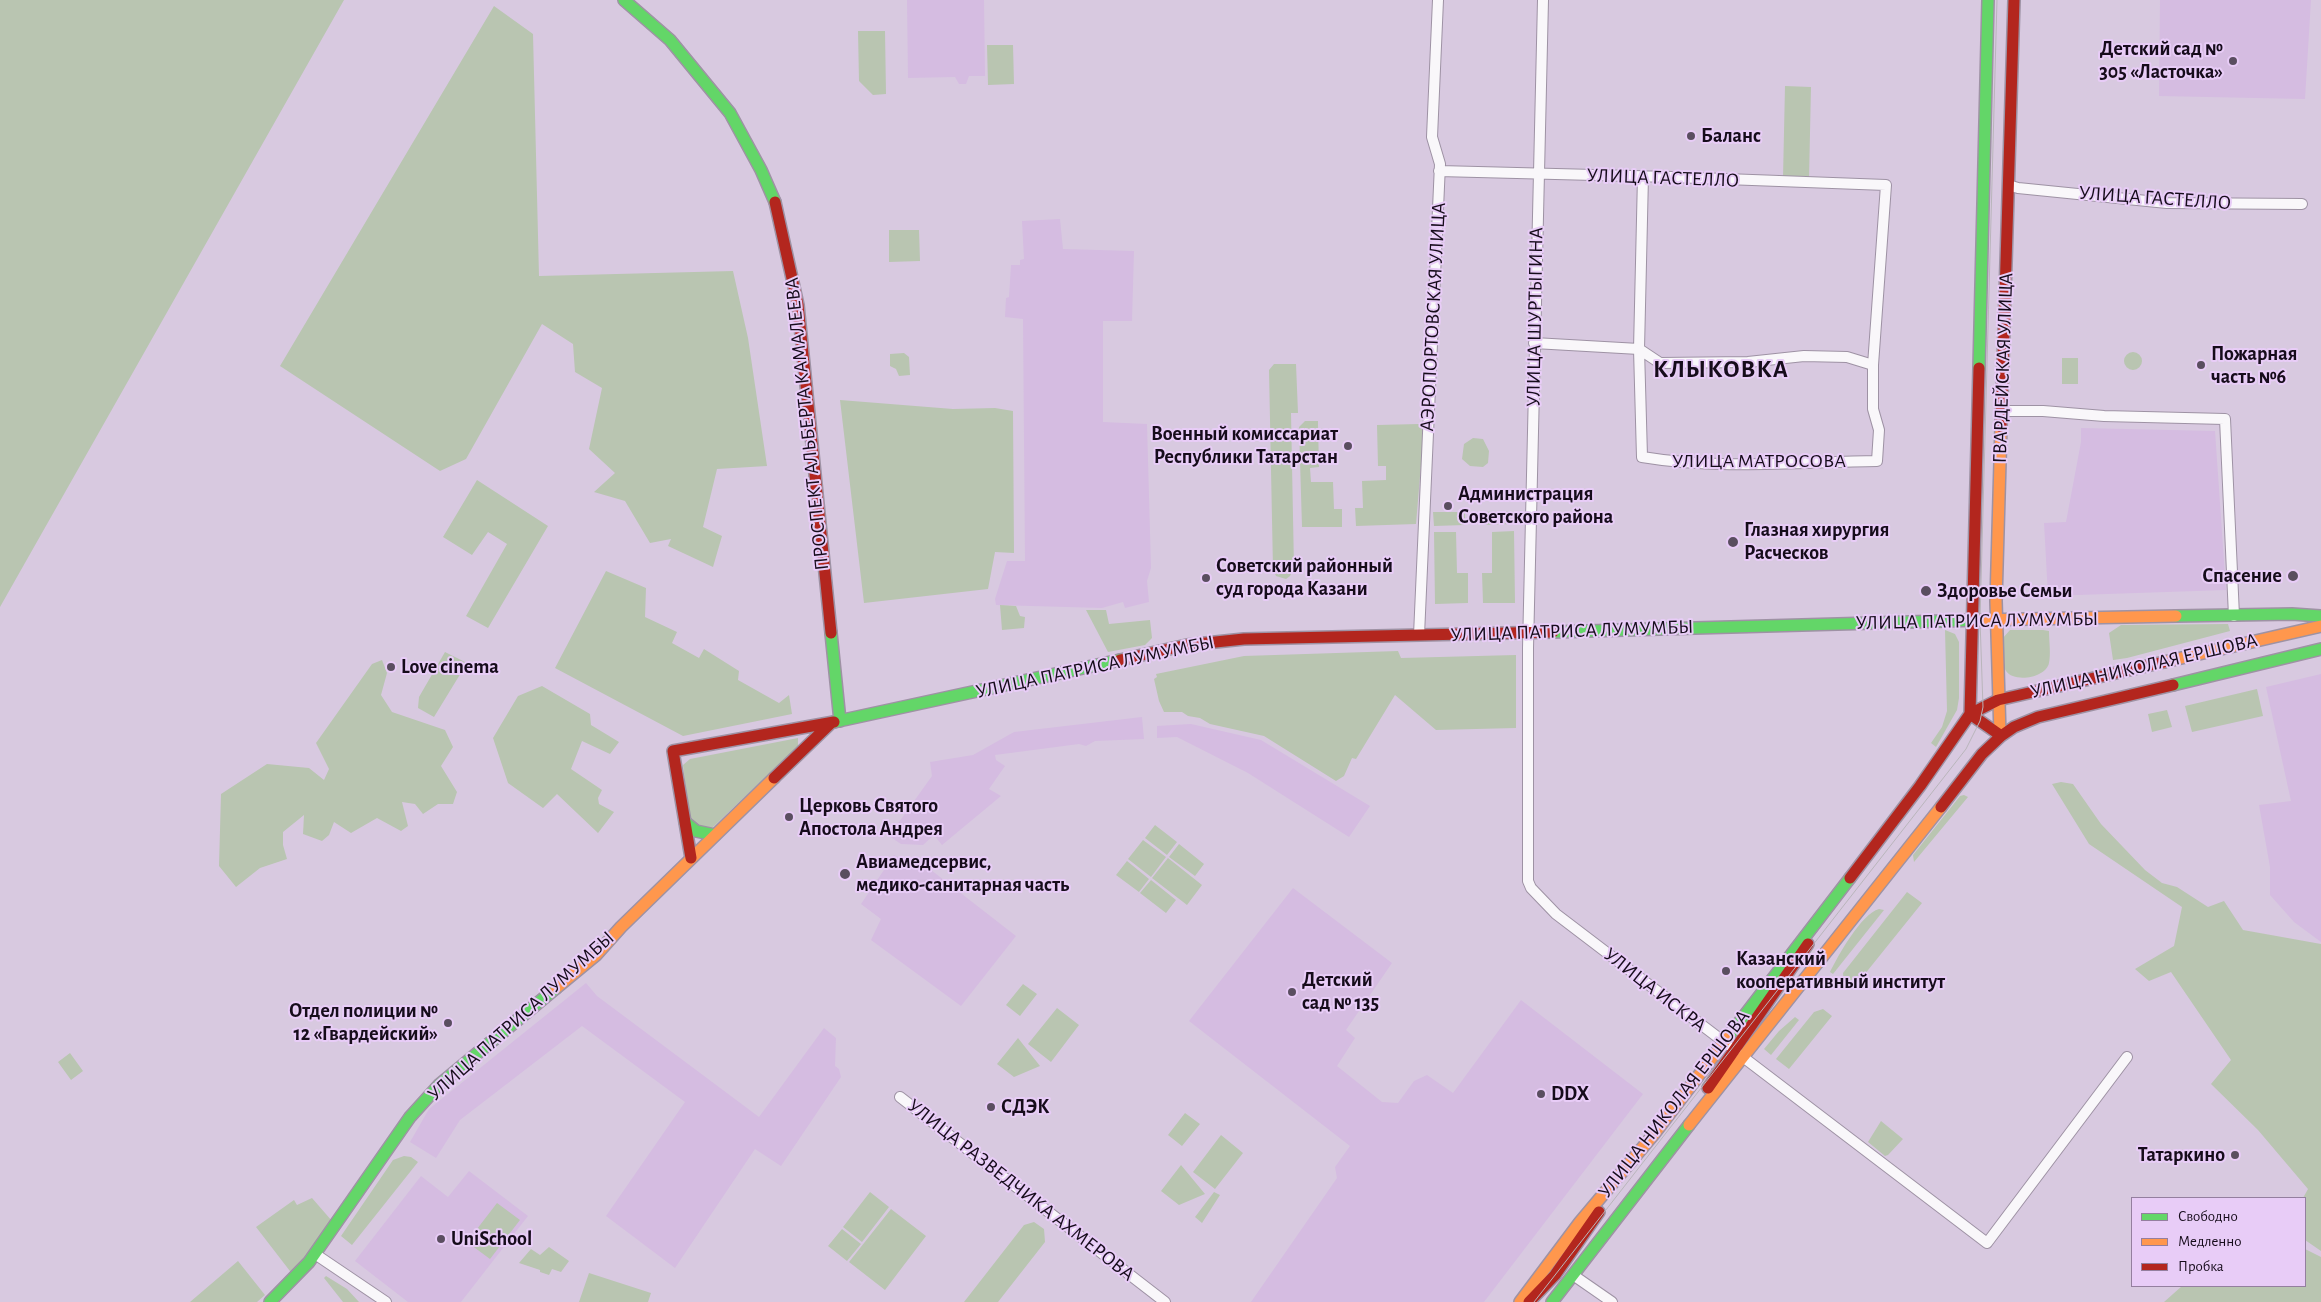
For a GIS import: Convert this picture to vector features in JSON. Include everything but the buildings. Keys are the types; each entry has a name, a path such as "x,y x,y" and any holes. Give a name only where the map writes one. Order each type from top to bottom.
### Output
{"main road":[{"name":"ПРОСПЕКТ АЛЬБЕРТА КАМАЛЕЕВА","path":"625,0 670,40 730,113 761,170 777,208 798,305 836,722"},
{"name":"ГВАРДЕЙСКАЯ УЛИЦА","path":"1970,714 1988,0"},
{"name":"ГВАРДЕЙСКАЯ УЛИЦА","path":"2000,735 1995,620 2014,0"},
{"name":"УЛИЦА ПАТРИСА ЛУМУМБЫ","path":"691,858 673,750 836,722 1188,644 1244,638 1528,633 1971,620 2292,614 2321,616"},
{"name":"УЛИЦА НИКОЛАЯ ЕРШОВА","path":"1520,1302 1574,1230 1654,1134 1724,1043 1920,786 1970,714 1998,700 2321,626"},
{"name":"УЛИЦА НИКОЛАЯ ЕРШОВА","path":"1552,1302 1646,1179 1982,754 2000,735 2018,724 2038,717 2321,650"},
{"path":"1970,714 2000,735"},
{"name":"УЛИЦА ПАТРИСА ЛУМУМБЫ","path":"270,1302 292,1281 315,1254 410,1117 439,1085 596,955 621,926 691,858 836,722"},
{"path":"685,822 696,831 715,835"},
{"path":"1543,1302 1559,1278 1646,1179 1678,1127 1724,1066 1792,969 1842,888"},
{"path":"1529,1302 1555,1275 1654,1134 1734,1050 1798,988"}],"street":[{"name":"АЭРОПОРТОВСКАЯ УЛИЦА","path":"1419,635 1440,171 1440,160 1432,137 1438,0"},
{"name":"УЛИЦА ШУРТЫГИНА","path":"1528,633 1543,0"},
{"name":"УЛИЦА ГАСТЕЛЛО","path":"1440,171 1886,185 1873,365"},
{"path":"1639,349 1643,176"},
{"name":"УЛИЦА ГАСТЕЛЛО","path":"2008,184 2018,188 2167,203 2302,204"},
{"path":"1534,343 1639,349 1660,363 1748,362 1804,356 1848,356 1873,365"},
{"name":"УЛИЦА МАТРОСОВА","path":"1639,349 1642,457 1678,463 1877,461 1878,430 1873,409 1873,365"},
{"path":"2001,411 2225,419 2234,616"},
{"name":"УЛИЦА ИСКРА","path":"1528,633 1528,881 1531,888 1556,914 1987,1243 2126,1057"},
{"name":"УЛИЦА РАЗВЕДЧИКА АХМЕРОВА","path":"900,1096 1165,1302"},
{"path":"315,1254 386,1302"},
{"path":"1573,1275 1612,1302"}],"shaded area":[{"path":"907,0 984,0 985,76 969,76 966,84 959,84 955,77 908,78"},
{"name":"Детский сад № 305 «Ласточка»","path":"2160,0 2311,0 2305,99 2159,96"},
{"path":"1060,219 1063,249 1134,251 1132,321 1103,321 1103,422 1147,424 1151,568 1147,581 1149,602 1125,608 1123,602 1102,608 996,605 995,599 1007,561 1025,561 1023,319 1005,317 1006,298 1009,297 1011,265 1020,265 1020,260 1024,259 1022,221"},
{"path":"2081,428 2215,431 2226,590 2048,596 2044,523 2066,522 2081,442"},
{"path":"2321,674 2321,942 2294,922 2270,895 2270,867 2259,805 2291,801 2266,687"},
{"path":"1142,717 1144,739 1095,741 1086,746 1079,744 995,755 996,760 1005,766 989,789 1001,796 942,845 934,835 923,845 901,844 889,836 932,776 930,762 973,755 1014,732"},
{"path":"1191,724 1261,740 1370,806 1349,837 1248,773 1177,737 1157,738 1157,726"},
{"path":"894,855 909,864 913,859 922,863 1016,936 961,1006 871,940 881,919 861,904"},
{"path":"1293,888 1392,963 1346,1030 1355,1038 1337,1066 1382,1102 1398,1103 1414,1081 1427,1075 1453,1093 1521,1000 1643,1094 1484,1302 1251,1302 1337,1178 1335,1167 1350,1146 1189,1021"},
{"path":"586,983 597,996 759,1117 824,1028 836,1038 835,1066 839,1069 841,1077 781,1166 755,1149 675,1268 606,1216 685,1102 582,1026 460,1120 436,1158 410,1142 429,1109"},
{"name":"UniSchool","path":"469,1171 528,1216 461,1302 408,1302 355,1261 421,1176 448,1197"}],"green space":[{"path":"0,0 344,0 0,607"},
{"path":"494,6 533,34 539,276 733,271 748,338 767,466 717,469 703,527 722,536 713,567 668,546 671,539 650,543 625,501 594,492 615,473 589,449 602,388 575,372 573,344 542,324 466,459 440,471 280,366"},
{"path":"858,31 885,31 886,94 873,95 859,81"},
{"path":"987,45 1013,45 1014,84 988,85"},
{"path":"1785,86 1811,87 1809,179 1783,178"},
{"path":"889,230 919,230 920,261 889,262"},
{"path":"2129,352 2137,352 2142,357 2140,368 2129,370 2124,365 2124,357"},
{"path":"904,353 909,357 910,375 899,376 896,369 890,366 890,354"},
{"path":"2062,358 2078,358 2078,384 2062,384"},
{"path":"1274,364 1296,364 1298,413 1291,413 1294,568 1286,579 1276,576 1273,569 1269,370"},
{"path":"840,400 953,409 995,408 1013,411 1014,553 995,552 988,589 864,603"},
{"path":"1305,421 1318,421 1319,467 1310,468 1311,482 1333,482 1334,509 1342,509 1342,527 1302,527 1299,427"},
{"path":"1419,424 1424,429 1416,524 1356,526 1355,508 1363,508 1362,481 1386,480 1386,466 1378,466 1377,425"},
{"path":"1473,438 1483,439 1489,451 1488,463 1483,467 1470,466 1462,459 1464,444"},
{"path":"477,480 548,526 488,628 466,616 507,544 488,532 472,555 443,537"},
{"path":"1514,511 1514,524 1481,525 1480,512"},
{"path":"1433,512 1465,512 1465,525 1434,526"},
{"path":"1514,531 1515,603 1483,603 1482,573 1492,573 1492,532"},
{"path":"1434,532 1456,532 1457,573 1468,573 1468,603 1435,604"},
{"path":"606,571 646,588 645,617 677,632 672,643 699,658 704,649 739,671 738,680 779,703 789,695 792,714 683,736 555,668"},
{"path":"1000,605 1016,606 1020,616 1025,617 1024,628 1002,630"},
{"path":"1086,610 1106,610 1109,624 1150,620 1152,638 1145,645 1108,652"},
{"path":"2228,624 2230,631 2113,660 2109,633 2121,625"},
{"path":"1945,630 1955,634 1959,642 1959,698 1957,710 1936,747 1931,743 1942,727 1947,711"},
{"path":"2010,630 2049,631 2050,652 2047,668 2036,675 2022,678 2010,675 2006,671 2002,660 2002,639"},
{"path":"1398,651 1401,658 1516,655 1516,728 1436,730 1395,695 1356,759 1352,758 1344,776 1336,781 1264,736 1210,724 1200,718 1188,716 1182,712 1164,712 1159,701 1154,679 1157,677 1156,674 1244,656"},
{"path":"445,652 467,663 434,717 418,708 419,697"},
{"path":"382,660 387,673 381,695 392,712 445,730 453,747 441,766 457,792 453,804 438,804 423,814 415,804 402,802 408,826 401,831 377,818 351,833 334,822 329,835 322,841 303,834 304,815 283,832 283,845 287,859 260,868 236,887 219,866 221,794 267,764 309,768 324,780 329,769 316,743 372,664"},
{"path":"542,686 590,714 591,725 619,742 610,754 582,741 571,769 602,790 598,798 599,804 614,812 598,833 557,794 543,808 508,783 493,738 518,696"},
{"path":"2257,689 2263,716 2192,732 2185,706"},
{"path":"2167,710 2172,727 2152,732 2148,714"},
{"path":"798,738 798,746 712,828 690,824 683,765 690,759"},
{"path":"2061,782 2073,784 2101,824 2145,870 2162,883 2177,887 2208,907 2224,901 2243,930 2321,944 2321,1251 2306,1241 2306,1197 2304,1197 2308,1189 2258,1130 2211,1084 2231,1060 2171,972 2149,981 2135,969 2174,946 2182,907 2089,844 2052,784"},
{"path":"1960,796 1968,797 1914,862 1913,855"},
{"path":"1155,825 1177,842 1167,855 1145,838"},
{"path":"1143,840 1166,857 1151,877 1128,859"},
{"path":"1179,844 1204,864 1195,876 1169,857"},
{"path":"1168,858 1202,885 1187,905 1152,878"},
{"path":"1127,861 1149,879 1139,892 1116,875"},
{"path":"1151,880 1176,900 1166,913 1140,893"},
{"path":"1907,892 1922,903 1852,990 1844,984 1843,973"},
{"path":"1879,909 1884,910 1833,974 1830,972 1844,946 1858,927 1872,912"},
{"path":"1023,984 1037,994 1020,1016 1006,1005"},
{"path":"1057,1008 1079,1025 1051,1062 1028,1044"},
{"path":"1823,1009 1832,1016 1789,1069 1776,1059 1814,1012"},
{"path":"1795,1017 1799,1020 1771,1055 1764,1049 1779,1031"},
{"path":"1018,1038 1040,1066 1014,1077 997,1064"},
{"path":"70,1053 83,1071 71,1080 58,1062"},
{"path":"1185,1113 1200,1124 1182,1146 1168,1135"},
{"path":"1881,1121 1903,1139 1885,1156 1868,1142"},
{"path":"1221,1135 1243,1153 1215,1189 1193,1172"},
{"path":"404,1156 411,1157 418,1162 352,1245 341,1236 393,1160"},
{"path":"1181,1165 1205,1194 1179,1205 1161,1191"},
{"path":"870,1192 889,1207 862,1242 843,1227"},
{"path":"1214,1192 1220,1195 1202,1223 1195,1217"},
{"path":"312,1198 332,1221 293,1275 256,1227 294,1200 297,1205"},
{"path":"497,1203 520,1220 490,1259 467,1242"},
{"path":"891,1209 926,1236 885,1290 849,1262"},
{"path":"1034,1222 1044,1229 1045,1242 998,1302 964,1302 1024,1225"},
{"path":"842,1229 861,1244 847,1261 828,1246"},
{"path":"549,1247 569,1261 561,1272 552,1269 549,1275 519,1263 531,1249 540,1255"},
{"path":"2306,1250 2321,1257 2321,1302 2164,1302 2181,1287 2306,1287"},
{"path":"238,1261 265,1295 257,1302 190,1302"},
{"path":"589,1273 651,1293 648,1302 579,1302"},
{"path":"326,1276 347,1289 359,1302 343,1302 324,1278"}],"tram line":[{"path":"1534,1302 1966,749 1980,721 1983,707 1980,620 1997,0"}],"traffic: fast":[{"path":"624,0 670,40 730,113 761,170 775,202"},
{"path":"1979,368 1988,0"},
{"path":"2176,616 2292,614 2321,616"},
{"path":"1553,632 1980,620"},
{"path":"831,633 840,721"},
{"path":"2173,685 2321,649"},
{"path":"834,722 1120,660"},
{"path":"685,822 696,831 715,835"},
{"path":"1728,1037 1850,878"},
{"path":"270,1302 309,1262 410,1117 439,1085 556,988"},
{"path":"1552,1302 1689,1125"}],"traffic: slow":[{"path":"2000,735 1996,601 2001,427"},
{"path":"1980,620 2176,616"},
{"path":"2164,662 2321,626"},
{"path":"556,988 596,955 621,927 774,778"},
{"path":"1689,1125 1941,807"},
{"path":"1520,1302 1580,1222 1654,1134 1728,1037"}],"traffic: jam":[{"path":"2001,427 2014,0"},
{"path":"775,202 798,305 831,633"},
{"path":"1970,714 1979,368"},
{"path":"1120,660 1187,645 1244,639 1553,632"},
{"path":"1850,878 1920,786 1970,714 1998,700 2164,662"},
{"path":"1941,807 1982,754 2001,736 2014,727 2038,717 2173,685"},
{"path":"1970,714 2000,735"},
{"path":"691,858 673,751 834,722"},
{"path":"774,778 831,723"},
{"path":"1708,1088 1808,944"},
{"path":"1529,1302 1555,1275 1599,1212"}],"place":[{"name":"Детский сад № 305 «Ласточка»","path":"2233,61"},
{"name":"Баланс","path":"1691,136"},
{"name":"Пожарная часть №6","path":"2201,365"},
{"name":"Военный комиссариат Республики Татарстан","path":"1348,446"},
{"name":"Администрация Советского района","path":"1448,506"},
{"name":"Глазная хирургия Расческов","path":"1733,542"},
{"name":"Спасение","path":"2293,576"},
{"name":"Советский районный суд города Казани","path":"1206,578"},
{"name":"Здоровье Семьи","path":"1926,591"},
{"name":"Love cinema","path":"391,667"},
{"name":"Церковь Святого Апостола Андрея","path":"789,817"},
{"name":"Авиамедсервис, медико-санитарная часть","path":"845,874"},
{"name":"Казанский кооперативный институт","path":"1726,971"},
{"name":"Детский сад № 135","path":"1292,992"},
{"name":"Отдел полиции № 12 «Гвардейский»","path":"448,1023"},
{"name":"DDX","path":"1541,1094"},
{"name":"СДЭК","path":"991,1107"},
{"name":"Татаркино","path":"2235,1155"},
{"name":"UniSchool","path":"441,1239"}],"district":[{"name":"КЛЫКОВКА","path":"1721,369"}]}
